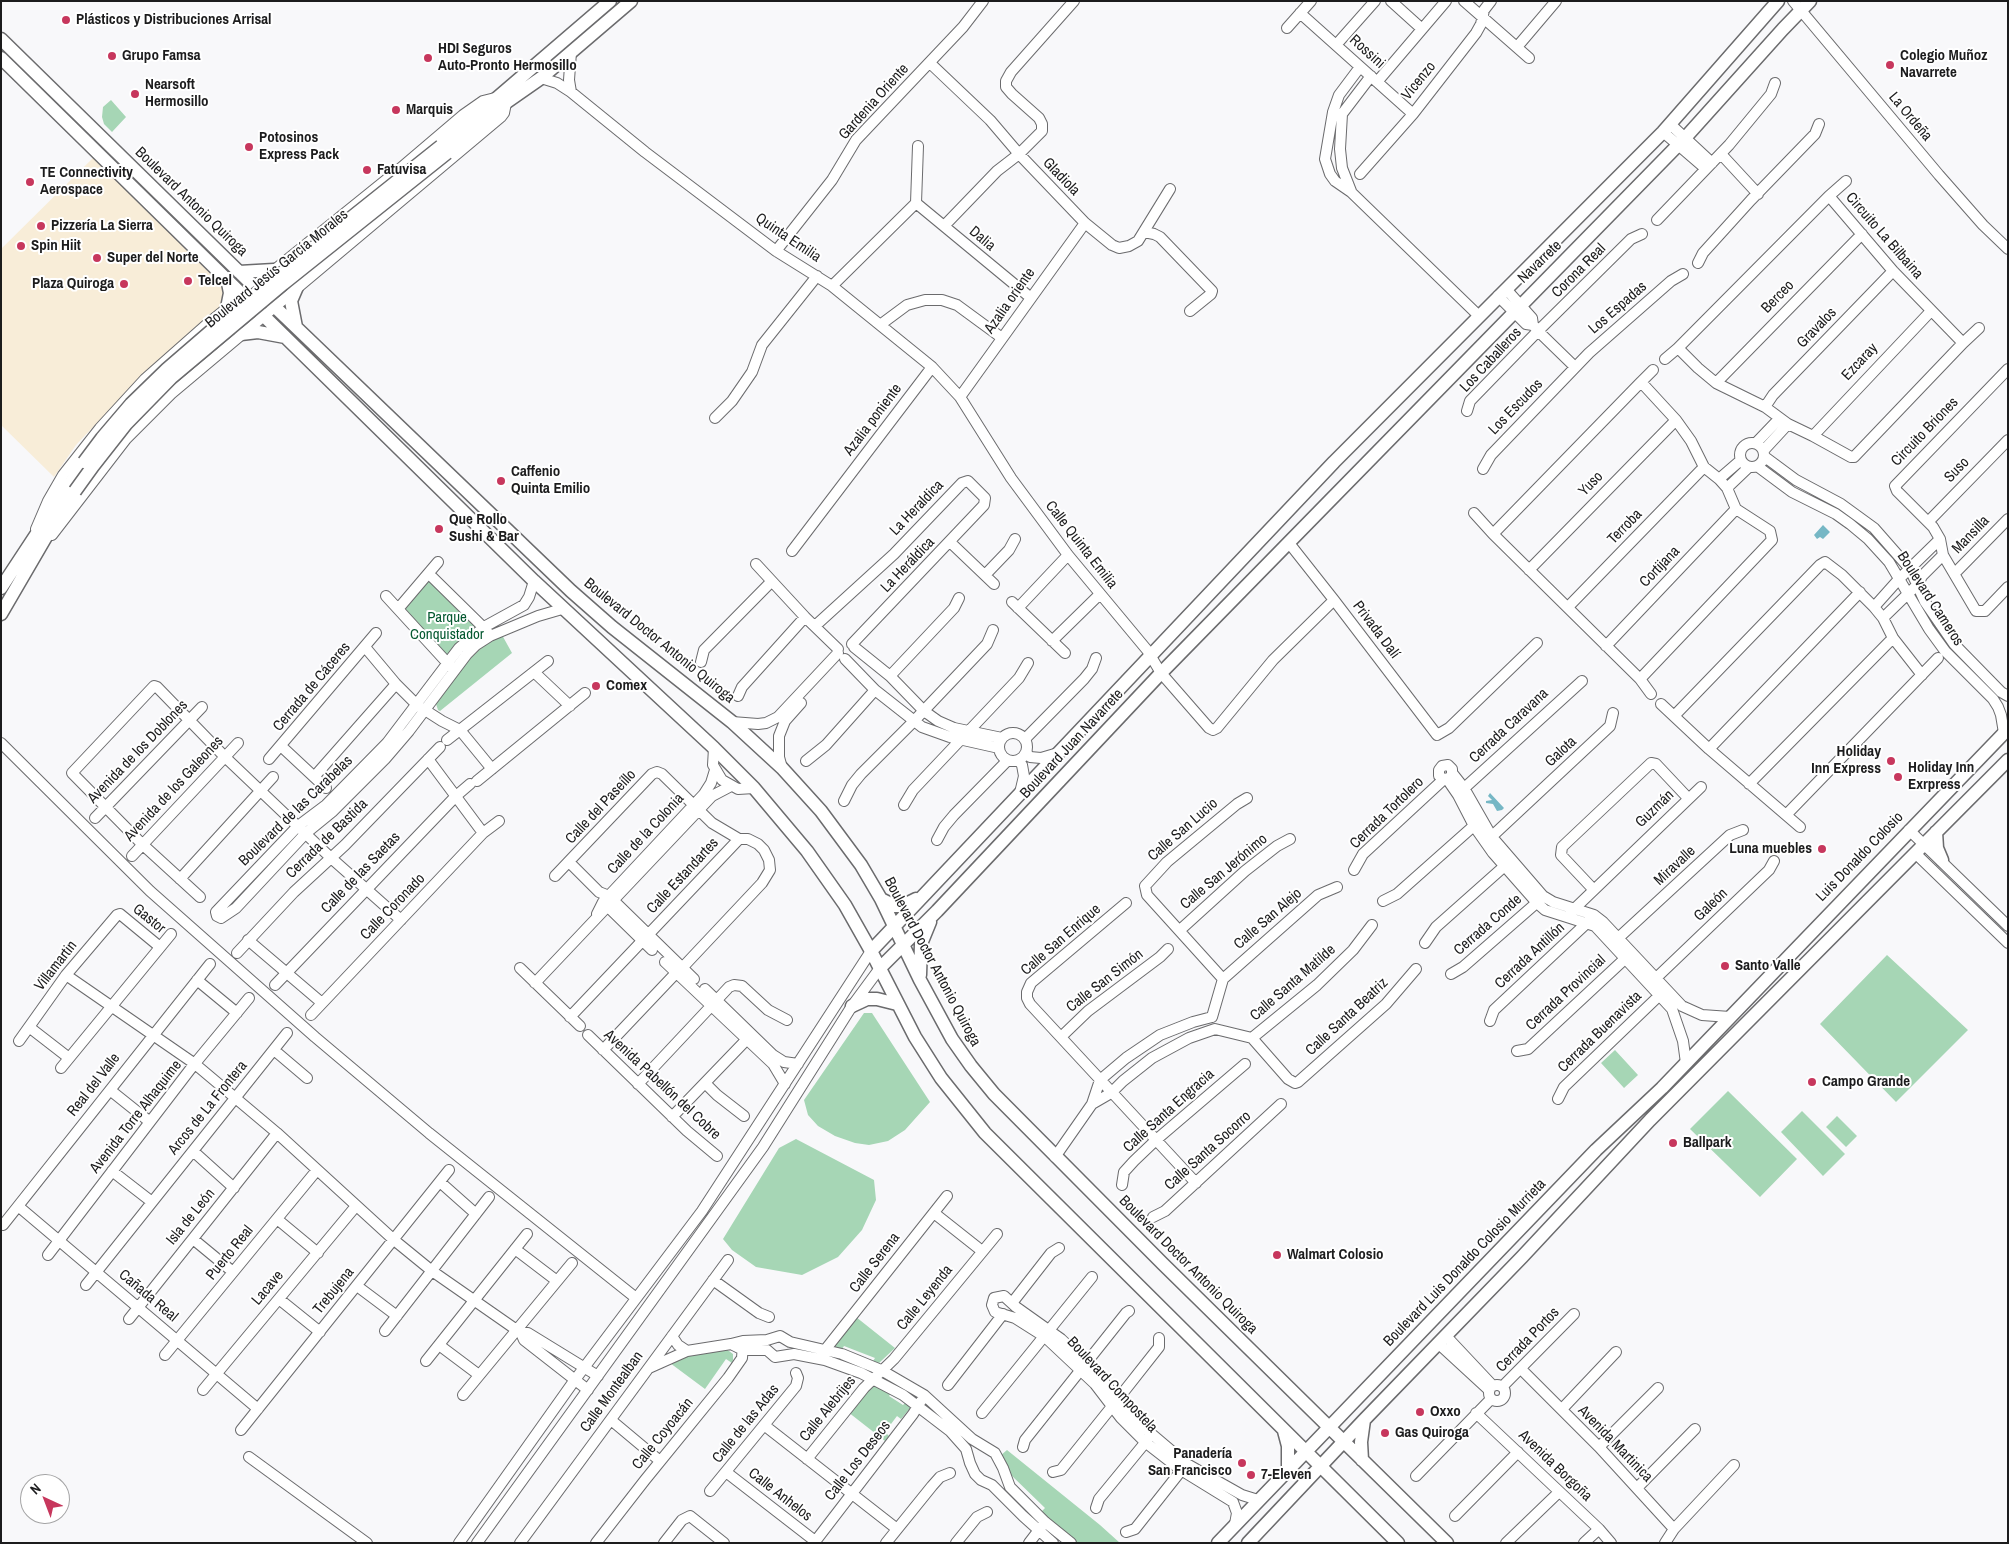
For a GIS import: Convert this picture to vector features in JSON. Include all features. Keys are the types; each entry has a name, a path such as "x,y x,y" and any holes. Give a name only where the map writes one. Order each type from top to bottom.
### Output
{"main road":[{"name":"Boulevard Jesús García Morales","path":"1,614 54,523 92,466 126,424 171,378 444,149 610,1"},
{"name":"Boulevard Jesús García Morales","path":"500,100 541,78 632,1"},
{"name":"Navarrete","path":"1273,526 1478,316 1666,128 1778,1"},
{"name":"Navarrete","path":"1289,543 1516,308 1580,246 1681,141 1801,4"},
{"name":"Boulevard Antonio Quiroga","path":"1,39 239,272 264,316 534,582"},
{"name":"Boulevard Antonio Quiroga","path":"1,58 227,278 275,307 510,532"},
{"name":"Boulevard Jesús García Morales","path":"1,588 84,462 119,418 167,369 233,312 444,149"},
{"path":"239,272 274,270"},
{"path":"227,278 230,293 227,308"},
{"path":"296,327 291,301 297,287"},
{"path":"242,334 258,332 285,337"},
{"path":"482,530 494,524 515,542 527,549"},
{"name":"Boulevard Juan Navarrete","path":"871,951 1273,526"},
{"name":"Boulevard Doctor Antonio Quiroga","path":"510,532 612,627 732,722 782,768 821,811 861,865 895,926 920,980 952,1039 970,1066 994,1094 1055,1157 1447,1543"},
{"name":"Boulevard Juan Navarrete","path":"880,968 929,919 1161,672 1289,543"},
{"path":"534,582 714,748 754,788 807,850 845,905 880,968 897,1004 941,1078 985,1133 1398,1543"},
{"name":"Luis Donaldo Colosio","path":"1734,1013 2006,731"},
{"path":"1248,1543 1650,1120 2008,760"},
{"path":"1936,832 1937,848 1942,860"},
{"path":"880,899 896,906 902,906 924,894"},
{"path":"1836,934 1831,925 1841,900"},
{"path":"914,906 917,918 929,919 920,944 920,980"},
{"path":"1807,963 1817,943 1811,932"},
{"path":"852,1006 866,1000 877,999 897,1004"},
{"name":"Boulevard Luis Donaldo Colosio Murrieta","path":"1218,1543 1596,1150 1650,1099 1734,1013"},
{"path":"1650,1099 1654,1108 1650,1120"},
{"path":"1533,1245 1527,1237 1527,1232 1536,1213"},
{"path":"1442,1340 1434,1333 1436,1326 1472,1286 1474,1278"},
{"path":"1312,1410 1332,1414 1351,1405"},
{"path":"1362,1460 1361,1442 1364,1420"},
{"path":"1283,1428 1288,1446 1288,1470"},
{"path":"1299,1489 1316,1481 1337,1483"}],"street":[{"name":"Gardenia Oriente","path":"776,251 832,180 856,140 963,27 982,1"},
{"path":"944,226 997,171 1019,154 1042,131 1042,124 1039,118 1012,94 1006,87 1006,81 1010,72 1074,1"},
{"path":"1287,28 1310,1"},
{"path":"1336,45 1375,1"},
{"path":"1391,1 1422,29"},
{"path":"1337,113 1374,79 1446,1"},
{"path":"1464,1 1529,58"},
{"name":"Vicenzo","path":"1360,174 1413,114 1476,33 1481,24 1484,10 1491,1"},
{"path":"1517,47 1556,1"},
{"name":"La Ordeña","path":"1801,4 1945,182 1983,225 2008,249"},
{"name":"Rossini","path":"1300,13 1413,114"},
{"path":"571,52 569,80 572,92"},
{"name":"Gladiola","path":"930,62 980,110 1085,223 1112,245 1120,248 1138,241 1170,189"},
{"path":"1360,67 1339,95 1337,113 1326,159 1330,174 1351,192 1478,316"},
{"name":"Quinta Emilia","path":"541,78 557,83 572,92 645,152 776,251 832,286 880,324 932,367 960,397 993,450"},
{"path":"1657,220 1721,154 1771,94 1775,84"},
{"path":"32,540 39,519 63,476 100,428 145,379 248,290 463,115 483,101 500,100 504,113 501,117 171,394 126,439 40,550"},
{"path":"1337,113 1342,168 1351,192"},
{"path":"1698,263 1703,253 1816,134 1819,124"},
{"path":"1666,128 1709,166"},
{"path":"832,286 916,203 918,146"},
{"path":"1721,154 1758,194"},
{"path":"1829,196 1846,181"},
{"name":"Circuito La Bilbaina","path":"1665,359 1829,196 1893,271 1963,343"},
{"name":"Dalia","path":"916,203 1031,298"},
{"name":"Azalia oriente","path":"960,397 1085,223"},
{"path":"1144,232 1160,237 1212,291 1190,311"},
{"name":"Corona Real","path":"1536,328 1632,239 1642,234"},
{"name":"Berceo","path":"1716,382 1862,234"},
{"path":"296,252 293,262 295,270 303,277 311,277"},
{"name":"Gravalos","path":"1765,407 1773,395 1893,271"},
{"name":"Los Espadas","path":"1575,367 1671,281 1683,274"},
{"path":"716,418 732,401 752,372 762,345 817,276"},
{"path":"1502,293 1516,308 1526,324 1536,328 1575,367"},
{"path":"880,324 907,305 925,300 942,300 957,304 1002,338"},
{"name":"Ezcaray","path":"1813,436 1930,311"},
{"path":"205,326 212,327 223,336 224,344 222,350"},
{"name":"Los Caballeros","path":"1467,411 1470,401 1536,328"},
{"path":"1678,348 1698,368 1716,382 1765,407 1784,422 1854,457 1963,343 1980,328"},
{"name":"Azalia poniente","path":"792,551 932,367"},
{"name":"Los Escudos","path":"1483,469 1491,455 1575,367"},
{"path":"1493,534 1653,370"},
{"name":"Circuito Briones","path":"2006,376 1896,484 1897,491 1929,521 1940,540 1943,555 1955,572 1976,611 1985,611 2008,587"},
{"path":"1640,679 1771,544 1772,540 1770,531 1736,509 1730,486 1722,477 1704,467 1691,441 1676,420 1641,382"},
{"name":"Yuso","path":"1529,570 1676,420"},
{"path":"1749,464 1740,453 1743,447 1749,443 1756,443 1776,430 1784,422"},
{"path":"1722,477 1749,464 1764,454 1776,430"},
{"name":"Suso","path":"1929,521 2008,440"},
{"name":"Boulevard Cameros","path":"1756,443 1764,454 1796,480 1841,504 1874,528 1910,569 1925,602 1954,644 1994,685 2008,696"},
{"name":"Calle Quinta Emilia","path":"993,450 1011,478 1068,555 1150,655 1161,672 1209,728 1213,730 1217,728 1273,660 1334,600"},
{"path":"1730,486 1749,464"},
{"name":"Boulevard Cameros","path":"1749,464 1792,492 1836,514 1868,539 1889,562 1941,655 1993,699 2006,731"},
{"name":"Terroba","path":"1568,607 1704,467"},
{"name":"La Heraldica","path":"814,626 894,554 962,483 968,481 985,498 984,505"},
{"path":"1836,514 1841,504"},
{"name":"La Heráldica","path":"841,655 852,657 854,654 853,645 984,505"},
{"name":"Cortijana","path":"1606,646 1736,509"},
{"path":"1474,513 1640,679 1651,694"},
{"name":"Mansilla","path":"1955,572 2008,518"},
{"path":"985,575 1009,550 1015,538"},
{"path":"1874,607 1899,579 1940,540"},
{"path":"950,542 994,584"},
{"name":"Privada Dalí","path":"1289,543 1437,735 1449,728 1537,643"},
{"path":"1065,653 1015,605 1068,555"},
{"path":"1883,618 1918,584 1922,576 1943,555"},
{"path":"398,609 438,562"},
{"path":"1674,714 1825,562 1830,564 1874,607 1883,618 1893,638 1922,675"},
{"path":"756,564 841,655 876,690 914,722 937,733 960,740 1000,743"},
{"path":"429,574 487,632"},
{"name":"Boulevard de las Carabelas","path":"302,829 236,908 221,918 217,916 216,912 354,777 421,707 450,667 459,648 487,632 524,605 534,582"},
{"path":"700,662 704,650 771,582"},
{"path":"1709,749 1860,592"},
{"path":"1052,641 1100,594"},
{"path":"386,596 450,667"},
{"path":"890,676 954,608 959,598"},
{"name":"Boulevard de las Carabelas","path":"487,632 562,609"},
{"path":"738,696 742,687 805,617"},
{"path":"844,801 852,785 861,774 914,722 987,644 993,630"},
{"name":"Cerrada de Cáceres","path":"269,759 376,632"},
{"path":"1748,784 1893,638"},
{"path":"1786,815 1941,655 1954,644"},
{"path":"853,645 890,676 924,711 944,724 1000,743"},
{"name":"Cerrada de Cáceres","path":"365,647 396,684 421,707"},
{"path":"732,722 758,724 773,720 841,655"},
{"path":"782,768 778,747 782,727 793,711 841,655"},
{"path":"938,840 944,827 954,815 1017,757 1026,740 1092,669 1096,658"},
{"path":"460,730 548,661"},
{"path":"904,806 913,790 1019,678 1028,663"},
{"path":"534,672 570,706"},
{"name":"Cerrada Caravana","path":"1461,792 1582,681"},
{"path":"314,777 396,684"},
{"path":"200,897 142,844 72,773 150,687 157,687 225,757 330,857 401,920"},
{"path":"806,761 826,745 876,690"},
{"path":"421,707 460,730 492,769 585,693"},
{"path":"1661,704 1748,784 1800,827"},
{"name":"Avenida de los Doblones","path":"95,818 202,707"},
{"name":"Galota","path":"1488,840 1610,726 1613,713"},
{"path":"773,720 782,727"},
{"name":"Cerrada de Bastida","path":"237,953 294,892 345,845 443,744 460,730"},
{"path":"1026,740 1014,732 1005,735 1000,743 1002,755 1041,758 1059,752"},
{"path":"1,743 150,891 315,1037 429,1133 636,1298"},
{"name":"Avenida de los Galeones","path":"132,856 238,743"},
{"name":"Cerrada de Cáceres","path":"281,746 326,788"},
{"name":"Calle de la Colonia","path":"696,808 708,789 715,770 712,759 714,748"},
{"path":"1017,757 1024,770 1020,793"},
{"path":"428,759 483,834"},
{"name":"Guzmán","path":"1651,763 1656,764 1688,798 1593,889 1561,855 1562,847 1651,763"},
{"name":"Calle de las Saetas","path":"275,985 456,796 492,769"},
{"path":"715,770 722,780 731,786 738,789 754,788"},
{"name":"Calle del Paseíllo","path":"555,876 654,773 662,774 696,808 724,831 739,839 754,841 764,850 770,860 768,875 603,1050"},
{"path":"180,879 273,777"},
{"name":"Cerrada Tortolero","path":"1354,870 1364,854 1448,778 1461,792"},
{"name":"Calle de la Colonia","path":"535,983 596,917 607,900 696,808 716,792 731,786"},
{"path":"1688,798 1701,787"},
{"path":"1461,792 1488,840 1540,900 1553,902 1570,913 1591,919 1616,940 1678,1009 1686,1063"},
{"name":"Calle San Lucio","path":"1180,930 1147,895 1144,890 1147,882 1167,862 1237,804 1247,798"},
{"name":"Calle Coronado","path":"311,1015 483,834 499,821"},
{"path":"1383,901 1397,894 1478,823"},
{"name":"Miravalle","path":"1616,940 1730,835 1743,830"},
{"path":"1909,830 1919,849 2008,943"},
{"name":"Calle Estandartes","path":"570,1016 739,839"},
{"name":"Calle San Jerónimo","path":"1180,930 1245,871 1277,846 1290,839"},
{"path":"1919,849 1942,860 2008,926"},
{"name":"Galeón","path":"1653,981 1769,870 1774,861"},
{"name":"Calle Estandartes","path":"569,862 679,970 694,979"},
{"path":"1425,943 1436,927 1508,863"},
{"name":"Calle San Alejo","path":"1222,979 1318,895 1337,887"},
{"path":"1570,913 1593,889"},
{"name":"Cerrada Conde","path":"1451,974 1463,968 1540,900"},
{"name":"Calle San Enrique","path":"1061,1037 1030,1004 1027,992 1031,982 1126,903"},
{"name":"Gastor","path":"120,914 160,947"},
{"name":"Villamartin","path":"19,1040 66,975 117,915 120,914"},
{"name":"Cerrada Antillón","path":"1490,1021 1494,1010 1591,919"},
{"name":"Calle Santa Matilde","path":"1252,1038 1318,985 1353,950 1372,925"},
{"path":"1180,930 1222,979 1212,1017 1215,1029"},
{"path":"60,1068 171,934"},
{"name":"Calle Estandartes","path":"645,938 652,950"},
{"path":"248,940 322,1003"},
{"name":"Calle San Simón","path":"1061,1037 1088,1012 1168,950"},
{"path":"459,1543 574,1381 686,1233 871,951"},
{"name":"Cerrada Provincial","path":"1517,1051 1528,1049 1629,955"},
{"path":"665,962 679,970 776,1061 785,1084"},
{"name":"Real del Valle","path":"3,1225 210,964"},
{"path":"520,968 580,1026"},
{"path":"478,1543 733,1190 852,1006 880,968"},
{"name":"Calle Santa Beatriz","path":"1252,1038 1288,1079 1295,1083 1310,1072 1386,1004 1416,969"},
{"path":"66,975 195,1064 277,1133 394,1240 432,1271 519,1331 528,1333 598,1376"},
{"path":"197,980 237,1013"},
{"path":"638,1084 729,987 738,984 768,1010 787,1020"},
{"path":"705,990 714,1004"},
{"name":"Cerrada Buenavista","path":"1558,1099 1564,1087 1663,992"},
{"name":"Avenida Torre Alhaquime","path":"48,1255 195,1064 249,998"},
{"path":"1678,1009 1702,1015 1734,1013"},
{"path":"1055,1157 1092,1104 1100,1080 1126,1058 1160,1035 1212,1017"},
{"path":"29,1027 69,1058"},
{"path":"1092,1104 1112,1092 1152,1058 1189,1038 1215,1029 1252,1038"},
{"name":"Arcos de La Frontera","path":"152,1202 287,1033"},
{"name":"Avenida Pabellón del Cobre","path":"588,1035 700,1144 717,1156"},
{"path":"672,1117 749,1037"},
{"path":"1061,1037 1196,1183"},
{"path":"274,1050 306,1078"},
{"path":"776,1061 798,1064"},
{"name":"Calle Santa Engracia","path":"1122,1185 1124,1172 1156,1140 1245,1064"},
{"path":"705,1083 744,1116"},
{"path":"110,1090 150,1122"},
{"name":"Calle Santa Socorro","path":"1153,1217 1165,1211 1281,1104"},
{"name":"Isla de León","path":"129,1319 277,1133"},
{"path":"193,1151 234,1188"},
{"name":"Puerto Real","path":"165,1355 317,1170"},
{"name":"Trebujena","path":"242,1430 449,1170"},
{"path":"86,1285 152,1202 112,1171"},
{"path":"721,1181 733,1190"},
{"path":"440,1182 476,1214"},
{"name":"Calle Serena","path":"826,1350 947,1196"},
{"path":"385,1331 489,1197"},
{"name":"Cañada Real","path":"18,1206 258,1409"},
{"name":"Lacave","path":"203,1390 356,1206"},
{"path":"934,1213 982,1251"},
{"path":"277,1219 318,1252"},
{"path":"426,1361 527,1234"},
{"name":"Calle Leyenda","path":"873,1378 894,1359 997,1234"},
{"path":"193,1239 233,1272"},
{"path":"1003,1314 997,1314 992,1309 994,1298 1004,1296 1012,1303 1051,1253 1059,1248"},
{"path":"514,1249 557,1282"},
{"name":"Calle Montealban","path":"520,1543 728,1260"},
{"path":"463,1395 519,1331 572,1263"},
{"path":"982,1413 1092,1277"},
{"path":"713,1280 759,1314 769,1317"},
{"path":"357,1286 396,1316"},
{"path":"279,1299 320,1332"},
{"name":"Boulevard Compostela","path":"1012,1303 1083,1366 1148,1439 1184,1467 1214,1485 1233,1502 1237,1513 1235,1524"},
{"path":"1023,1447 1025,1440 1129,1311"},
{"path":"948,1385 1003,1314"},
{"name":"Boulevard Compostela","path":"1003,1314 1047,1334"},
{"name":"Cerrada Portos","path":"1416,1476 1476,1413 1494,1390 1521,1369 1574,1314"},
{"path":"519,1331 524,1340 540,1351 574,1381 588,1390"},
{"path":"672,1336 678,1345 687,1350"},
{"path":"648,1369 687,1350 731,1344 767,1345 780,1336 790,1342 812,1346 858,1360 881,1370 924,1396 972,1439 994,1453 999,1459 1010,1488 1045,1522 1071,1543"},
{"path":"1053,1472 1060,1470 1116,1403 1159,1347 1159,1338"},
{"path":"1442,1340 1494,1390"},
{"path":"439,1345 479,1375"},
{"name":"Calle Coyoacán","path":"596,1543 728,1378 742,1358 743,1345"},
{"path":"767,1345 775,1357 788,1353 810,1357 873,1378 918,1405 950,1431 966,1449 975,1474 992,1485 1038,1531 1054,1543"},
{"path":"810,1357 812,1346"},
{"path":"1562,1410 1616,1352"},
{"name":"Avenida Martinica","path":"1521,1369 1599,1447 1674,1529"},
{"name":"Calle de las Adas","path":"710,1491 796,1386 798,1378 796,1373"},
{"name":"Calle Alebrijes","path":"807,1459 873,1378"},
{"path":"1599,1447 1658,1388"},
{"name":"Calle Los Deseos","path":"815,1542 924,1396"},
{"name":"Avenida Borgoña","path":"1476,1413 1599,1529 1611,1543"},
{"path":"610,1420 660,1461"},
{"path":"764,1425 897,1529"},
{"path":"1637,1488 1696,1429"},
{"path":"1096,1508 1099,1499 1148,1439"},
{"path":"969,1456 974,1448 982,1445"},
{"path":"1455,1516 1518,1452"},
{"path":"248,1457 367,1543"},
{"path":"1665,1543 1674,1529 1734,1465"},
{"path":"1126,1532 1135,1529 1184,1467"},
{"name":"Calle Anhelos","path":"726,1472 815,1542"},
{"path":"886,1543 936,1481 950,1473"},
{"path":"992,1485 1002,1480 1004,1474"},
{"name":"Boulevard Compostela","path":"1214,1485 1258,1500"},
{"path":"1506,1543 1559,1492"},
{"path":"956,1543 977,1517 987,1512"},
{"path":"664,1543 686,1516 696,1519 724,1543"},
{"path":"1029,1543 1045,1522"},
{"path":"1584,1543 1599,1529"}],"shaded area":[{"name":"Plaza Quiroga","path":"95,156 229,289 221,309 133,385 76,445 54,477 1,425 1,249"}],"green space":[{"path":"111,100 126,117 112,132 104,124 102,117 103,107"},
{"name":"Parque Conquistador","path":"429,579 477,627 446,658 403,610"},
{"path":"502,635 512,653 440,711 438,710 436,704 467,662 481,648"},
{"path":"1887,955 1968,1030 1896,1102 1820,1024"},
{"path":"864,1013 872,1013 930,1102 905,1130 888,1141 869,1145 855,1143 835,1136 818,1126 808,1115 804,1100"},
{"path":"1615,1050 1638,1075 1624,1088 1601,1063"},
{"path":"1728,1091 1797,1159 1760,1197 1690,1129"},
{"path":"1802,1111 1845,1154 1823,1176 1781,1132"},
{"path":"1837,1116 1857,1136 1846,1147 1826,1127"},
{"path":"796,1139 874,1180 876,1200 862,1230 838,1257 802,1275 756,1267 732,1250 723,1239 779,1148"},
{"path":"856,1317 895,1348 879,1363 873,1361 875,1358 844,1346 842,1349 833,1347"},
{"path":"725,1348 733,1354 732,1363 726,1359 705,1389 670,1363 687,1356"},
{"path":"879,1385 891,1393 889,1396 903,1405 906,1402 911,1407 901,1419 897,1416 885,1432 889,1436 885,1441 848,1412 862,1396 874,1386"},
{"path":"1007,1450 1120,1543 1077,1543 1040,1513 1045,1508 1010,1474 1000,1456"}],"water":[{"path":"1823,525 1830,532 1823,539 1820,537 1817,539 1814,535"},
{"path":"1490,793 1504,808 1502,810 1497,811 1493,804 1486,803 1486,801 1492,800 1488,796"}],"place":[{"name":"Plásticos y Distribuciones Arrisal","path":"66,20"},
{"name":"Grupo Famsa","path":"112,56"},
{"name":"HDI Seguros Auto-Pronto Hermosillo","path":"428,58"},
{"name":"Colegio Muñoz Navarrete","path":"1890,65"},
{"name":"Nearsoft Hermosillo","path":"135,94"},
{"name":"Marquis","path":"396,110"},
{"name":"Potosinos Express Pack","path":"249,147"},
{"name":"Fatuvisa","path":"367,170"},
{"name":"TE Connectivity Aerospace","path":"30,182"},
{"name":"Pizzería La Sierra","path":"41,226"},
{"name":"Spin Hiit","path":"21,246"},
{"name":"Super del Norte","path":"97,258"},
{"name":"Telcel","path":"188,281"},
{"name":"Plaza Quiroga","path":"124,284"},
{"name":"Caffenio Quinta Emilio","path":"501,481"},
{"name":"Que Rollo Sushi & Bar","path":"439,529"},
{"name":"Comex","path":"596,686"},
{"name":"Holiday Inn Express","path":"1891,761"},
{"name":"Holiday Inn Exrpress","path":"1898,777"},
{"name":"Luna muebles","path":"1822,849"},
{"name":"Santo Valle","path":"1725,966"},
{"name":"Campo Grande","path":"1812,1082"},
{"name":"Ballpark","path":"1673,1143"},
{"name":"Walmart Colosio","path":"1277,1255"},
{"name":"Oxxo","path":"1420,1412"},
{"name":"Gas Quiroga","path":"1385,1433"},
{"name":"Panadería San Francisco","path":"1242,1463"},
{"name":"7-Eleven","path":"1251,1475"}]}
